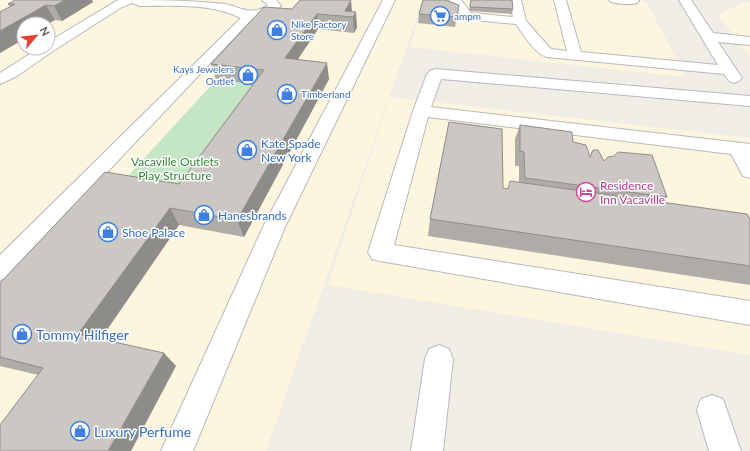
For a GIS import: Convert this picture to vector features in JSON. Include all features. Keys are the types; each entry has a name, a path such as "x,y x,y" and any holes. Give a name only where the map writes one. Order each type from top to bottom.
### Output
{"street":[{"path":"56,43 118,4 129,0"},
{"path":"134,0 140,2 207,2 229,10 242,12 246,10 271,10 274,6 271,1 268,0"},
{"path":"177,451 274,227 389,0"},
{"path":"455,0 467,16 520,21"},
{"path":"515,0 520,21 530,35 547,53 728,70"},
{"path":"560,0 568,32 593,87"},
{"path":"615,0 633,1"},
{"path":"685,0 742,93 750,100"},
{"path":"0,270 242,24 246,10"},
{"path":"530,35 568,32"},
{"path":"708,37 750,41"},
{"path":"0,79 12,73 36,56"},
{"path":"750,100 435,74 421,112 380,252 750,313"},
{"path":"421,112 743,149 750,171"},
{"path":"428,451 439,359"},
{"path":"712,410 725,451"}],"shaded area":[{"path":"0,0 423,0 266,451 0,451"},
{"path":"424,0 640,0 648,4 685,77 410,47"},
{"path":"742,3 750,3 750,57 718,15"},
{"path":"390,97 750,138 750,355 328,285"}],"green space":[{"name":"Vacaville Outlets Play Structure","path":"216,80 268,86 187,201 116,189"}],"building":[{"path":"15,0 65,0 54,6 46,5 27,16 16,16 16,22 0,31 0,12 15,4 8,4"},
{"path":"300,0 351,0 345,11 356,12 353,17 317,14 285,58 327,63 237,220 170,208 78,334 164,353 108,451 0,451 0,425 43,368 0,357 0,283 105,172 179,184 264,70 211,64 264,7 292,9"},
{"path":"423,0 445,0 459,5 457,17 419,14"},
{"path":"471,0 512,0 513,9 470,7"},
{"path":"449,122 502,129 503,188 508,189 510,181 747,214 750,219 750,266 430,219"},
{"path":"520,125 572,132 573,142 586,145 590,157 593,150 598,150 604,161 608,157 614,156 618,152 652,155 667,197 525,178 524,152 520,151"}],"place":[{"name":"ampm","path":"440,16"},
{"name":"Nike Factory Store","path":"277,30"},
{"name":"Kays Jewelers Outlet","path":"248,75"},
{"name":"Timberland","path":"287,94"},
{"name":"Kate Spade New York","path":"247,150"},
{"name":"Residence Inn Vacaville","path":"586,192"},
{"name":"Hanesbrands","path":"204,215"},
{"name":"Shoe Palace","path":"108,232"},
{"name":"Tommy Hilfiger","path":"22,334"},
{"name":"Luxury Perfume","path":"80,431"}]}
